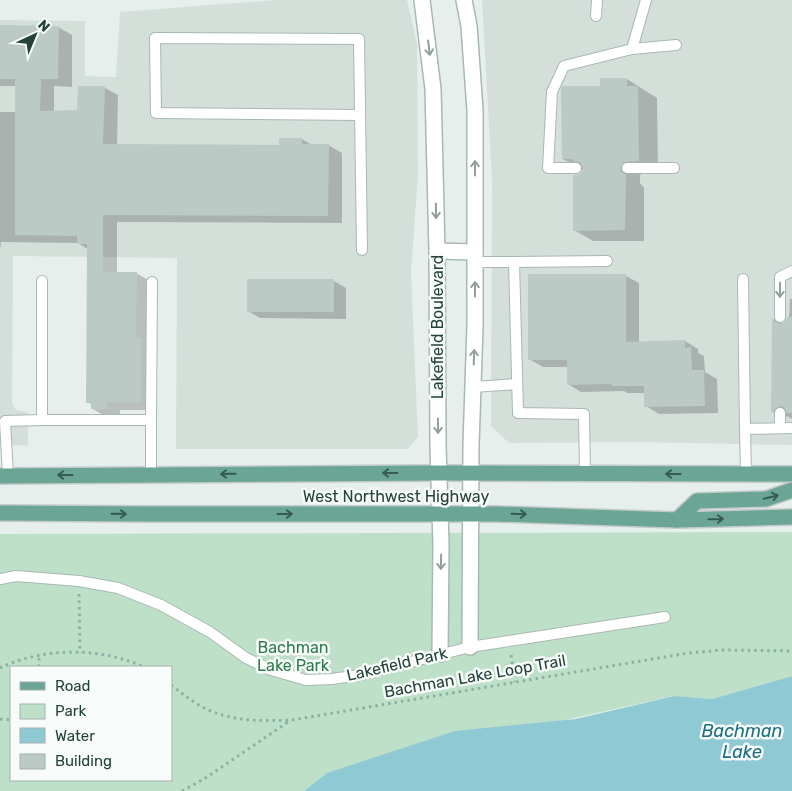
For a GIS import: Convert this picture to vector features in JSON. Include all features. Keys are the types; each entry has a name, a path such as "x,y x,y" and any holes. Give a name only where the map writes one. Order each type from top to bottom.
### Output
{"main road":[{"name":"West Northwest Highway","path":"3,479 150,475 439,473 792,474"},
{"path":"677,520 697,501 766,499 792,490"},
{"name":"West Northwest Highway","path":"0,512 149,514 440,513 677,520 792,517"}],"street":[{"name":"Lakefield Boulevard","path":"422,0 433,89 437,250 440,654"},
{"path":"464,0 469,26 474,91 475,257 470,514 470,647"},
{"path":"437,250 475,257"}],"lane":[{"path":"596,16 597,0"},
{"path":"632,49 646,0"},
{"path":"360,115 156,113 156,38 359,39 362,250"},
{"path":"576,168 548,168 552,92 564,66 632,49 676,45"},
{"path":"627,168 674,168"},
{"path":"475,257 514,262 607,261"},
{"path":"514,262 518,413 584,414 585,473"},
{"path":"780,317 780,277 792,271"},
{"path":"743,279 746,474"},
{"path":"42,281 42,420"},
{"path":"150,475 152,282"},
{"path":"473,387 517,384"},
{"path":"780,413 780,428"},
{"path":"3,479 5,421 151,420"},
{"path":"745,429 792,428"},
{"name":"Lakefield Park","path":"0,579 16,576 79,581 118,588 162,605 210,632 246,658 271,670 306,680 360,675 470,647 665,617"}],"path":[{"path":"79,581 80,653"},
{"path":"509,641 515,682"},
{"name":"Bachman Lake Loop Trail","path":"172,686 204,707 227,716 262,721 292,720 688,653 737,649 792,651"},
{"path":"0,668 17,660 39,655 80,653 126,659 142,666"},
{"path":"39,655 39,666"},
{"path":"182,791 212,774 292,720"}],"shaded area":[{"path":"275,0 407,0 417,44 418,175 411,273 418,437 408,449 176,449 177,258 13,256 12,403 16,410 28,412 28,446 0,444 0,20 85,21 85,76 116,77 120,12"},
{"path":"482,0 792,0 792,445 638,442 509,443 491,426 492,182"}],"green space":[{"name":"Bachman Lake Park","path":"792,532 792,676 712,699 673,696 327,773 304,791 0,791 0,534"}],"water":[{"name":"Bachman Lake","path":"792,676 792,791 304,791 327,773 455,731 576,719 674,696 712,699"}],"building":[{"path":"0,25 59,26 58,79 41,79 40,111 77,110 78,86 105,86 103,144 279,145 279,138 302,138 302,144 329,144 328,216 103,215 103,272 137,272 136,337 141,337 141,403 107,402 107,409 91,409 91,403 86,403 87,244 77,244 77,236 15,235 15,79 0,79"},
{"path":"600,78 627,78 627,86 638,86 639,161 624,162 620,168 621,172 626,175 625,230 573,231 573,175 580,174 583,168 580,162 573,161 573,159 562,159 561,89 562,86 600,86"},
{"path":"528,274 626,274 626,342 685,340 685,348 691,347 692,370 704,370 705,406 644,407 644,386 612,386 612,384 567,385 567,360 528,360"},
{"path":"247,279 334,279 334,312 247,312"},
{"path":"772,317 774,321 780,324 784,323 787,317 792,317 792,413 787,413 784,407 780,406 771,413"}]}
